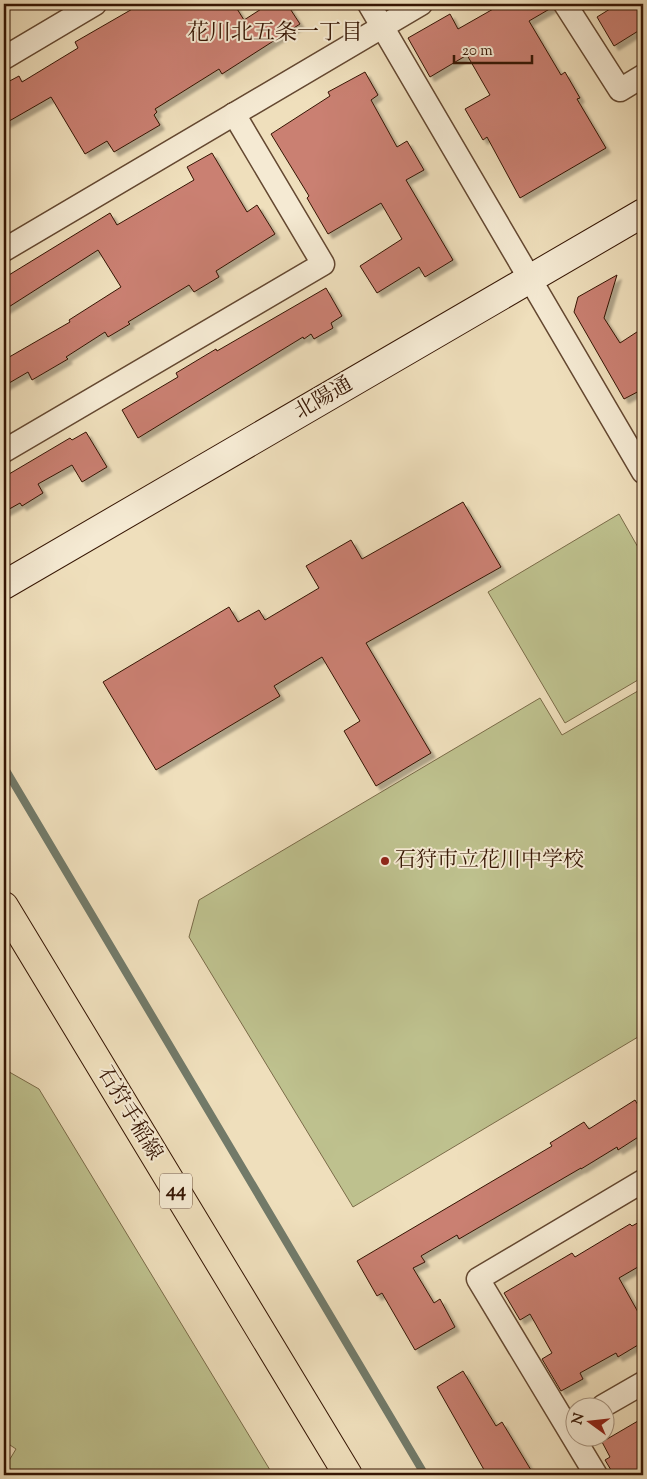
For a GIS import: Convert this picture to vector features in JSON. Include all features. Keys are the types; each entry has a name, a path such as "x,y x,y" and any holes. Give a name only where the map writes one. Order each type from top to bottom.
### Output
{"main road":[{"name":"石狩手稲線","path":"4,906 348,1475"}],"street":[{"path":"4,58 95,4"},
{"path":"369,4 643,472"},
{"path":"4,250 421,4"},
{"path":"565,4 620,90 643,76"},
{"path":"4,451 324,264 234,114"},
{"name":"北陽通","path":"4,584 643,213"},
{"path":"564,1414 478,1279 643,1181"},
{"path":"614,1400 643,1383"},
{"path":"582,1446 596,1475"}],"green space":[{"path":"619,514 643,556 643,677 565,723 488,592"},
{"path":"643,688 643,1034 353,1207 189,937 199,900 540,698 562,735"},
{"path":"4,1069 39,1089 273,1475 4,1475 4,1469 16,1449 4,1441"}],"building":[{"path":"141,4 234,4 244,20 269,4 287,4 300,24 222,74 219,69 155,109 157,112 154,115 160,125 114,152 107,141 85,154 51,97 4,124 4,84 19,76 22,82 78,48 75,42"},
{"path":"502,4 552,4 553,7 529,21 561,75 565,72 580,98 577,99 606,148 520,198 487,137 483,140 465,109 490,95 467,55 430,77 408,38 450,14 458,29"},
{"path":"618,4 643,4 643,28 614,46 597,17"},
{"path":"365,72 378,95 371,100 397,147 407,141 424,170 406,180 453,260 425,277 419,267 377,293 360,266 402,239 381,203 328,234 307,198 309,196 271,134 330,96 328,92"},
{"path":"212,153 247,212 257,205 275,234 216,271 219,277 194,292 189,285 128,322 130,324 108,337 105,332 66,357 68,359 32,380 28,372 4,386 4,360 70,322 69,320 121,287 98,250 4,310 4,278 110,213 117,225 194,180 187,167"},
{"path":"617,275 604,318 620,343 643,328 643,389 624,399 574,312 578,297"},
{"path":"326,288 342,316 331,323 333,328 314,339 311,334 304,339 303,337 138,438 122,410 178,377 176,373 216,349 217,351"},
{"path":"86,432 107,467 82,482 72,465 38,484 43,493 22,506 20,503 4,512 4,477 70,438 72,440"},
{"path":"463,502 501,567 366,643 431,753 376,786 344,731 360,721 322,657 274,686 280,696 156,770 103,682 229,607 238,622 259,610 265,620 319,588 306,566 351,540 362,559"},
{"path":"635,1100 643,1113 643,1134 618,1150 617,1147 459,1239 457,1235 421,1256 425,1262 413,1268 434,1303 440,1299 455,1327 415,1350 382,1293 377,1296 357,1261 552,1146 550,1143 584,1122 589,1129"},
{"path":"643,1220 643,1264 619,1278 643,1321 643,1342 618,1357 616,1353 580,1373 583,1379 561,1391 542,1359 552,1353 530,1314 520,1320 504,1293 572,1253 575,1257 630,1224 632,1226"},
{"path":"463,1371 496,1426 502,1422 534,1475 487,1475 437,1387"},
{"path":"643,1418 643,1475 614,1475 605,1460 610,1457 604,1446 614,1446 614,1435"}],"waterway":[{"path":"4,767 425,1475"}],"place":[{"name":"石狩市立花川中学校","path":"385,861"}],"district":[{"name":"花川北五条一丁目","path":"275,34"}]}
